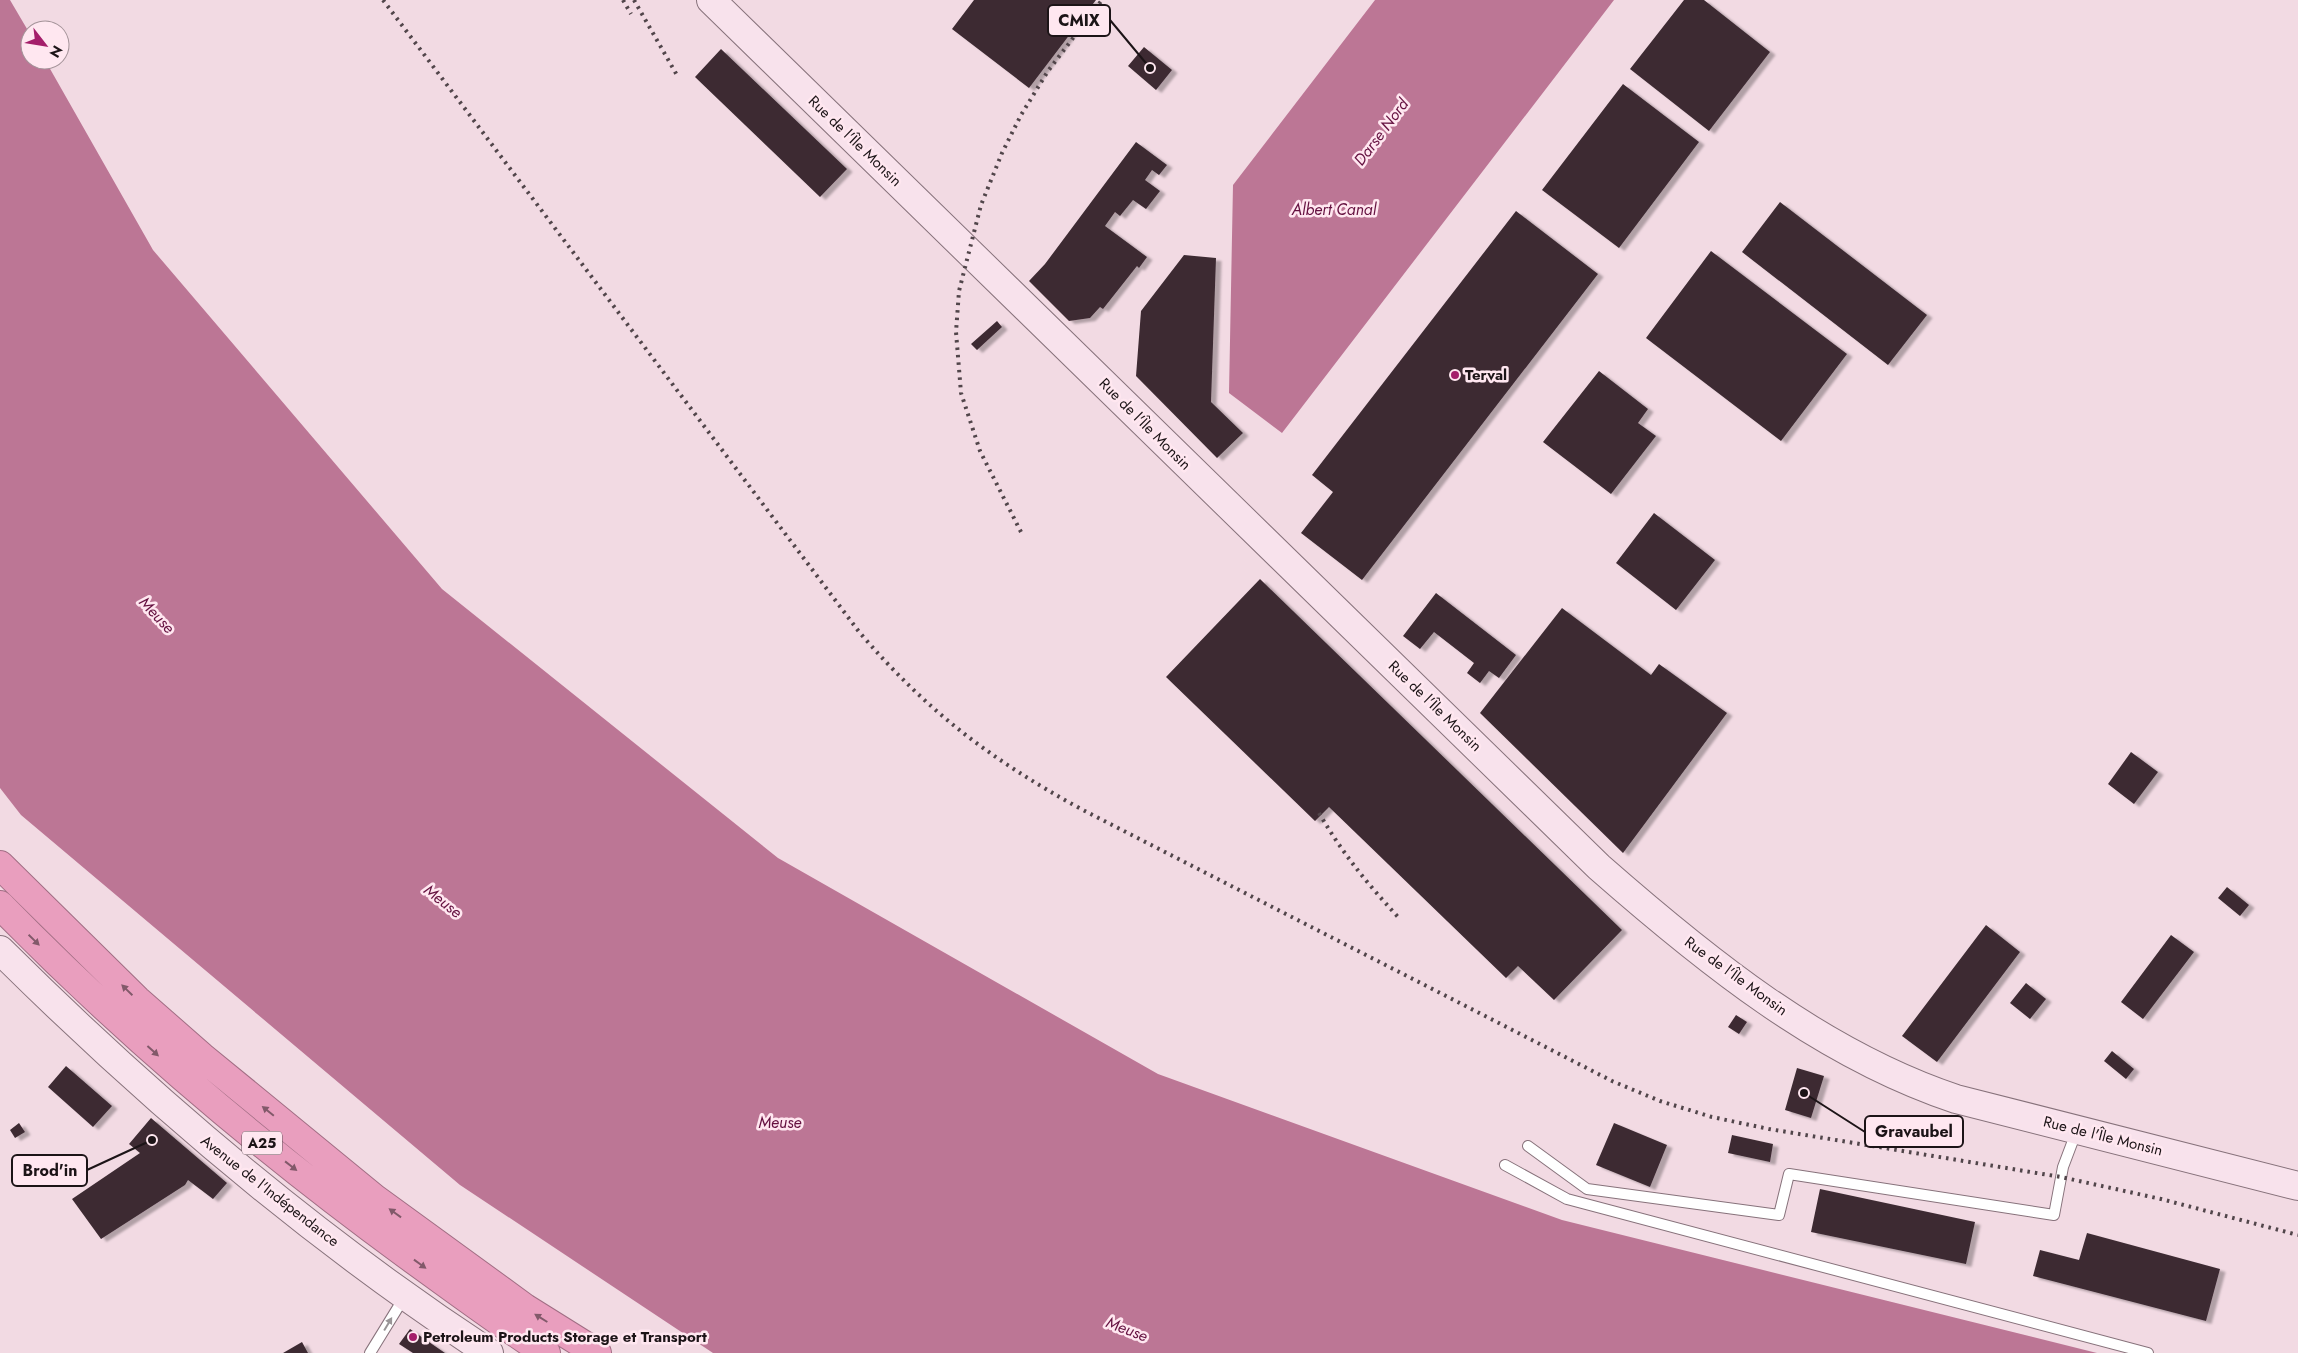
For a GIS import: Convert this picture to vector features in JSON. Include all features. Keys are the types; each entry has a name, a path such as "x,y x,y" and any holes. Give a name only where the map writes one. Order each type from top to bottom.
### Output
{"highway":[{"name":"A25","path":"0,865 137,1000 374,1198 525,1308 597,1353"},
{"name":"A25","path":"0,905 119,1021 212,1103 357,1218 510,1330 546,1353"}],"street":[{"name":"Rue de l'Île Monsin","path":"711,0 1599,867 1644,906 1720,966 1782,1010 1878,1068 1928,1090 1956,1099 2298,1186"},
{"name":"Avenue de l'Indépendance","path":"0,950 50,1000 201,1137 405,1295 489,1353"}],"lane":[{"path":"1528,1146 1587,1189 1778,1215 1789,1174 2054,1215 2063,1167 2077,1129"},
{"path":"1506,1166 1567,1199 2148,1353"},
{"path":"370,1353 405,1295"}],"water":[{"name":"Meuse","path":"0,0 10,0 22,20 20,20 20,70 51,70 153,250 442,589 778,858 1158,1074 1562,1220 2097,1353 713,1353 460,1185 21,815 0,788"},
{"name":"Albert Canal","path":"1375,0 1614,0 1282,433 1229,393 1233,185"}],"building":[{"path":"974,0 1096,0 1029,88 952,29"},
{"path":"1684,0 1704,0 1770,52 1709,131 1630,69"},
{"path":"1144,47 1172,70 1156,90 1128,66"},
{"path":"721,49 847,169 820,197 695,77"},
{"path":"1623,84 1699,142 1619,248 1542,190"},
{"path":"1136,142 1167,165 1159,175 1152,170 1145,180 1160,191 1146,209 1133,200 1120,216 1115,212 1105,226 1147,257 1139,268 1137,266 1103,309 1100,307 1090,318 1069,321 1029,281 1045,264"},
{"path":"1780,202 1927,315 1888,365 1742,252"},
{"name":"Terval","path":"1516,211 1598,274 1362,580 1301,533 1333,492 1312,475"},
{"path":"1711,251 1847,354 1781,441 1646,338"},
{"path":"1184,255 1216,258 1211,402 1243,433 1217,458 1136,376 1141,311"},
{"path":"997,321 1002,327 977,350 971,344"},
{"path":"1599,371 1648,409 1638,423 1656,436 1611,494 1543,442"},
{"path":"1654,513 1715,560 1676,610 1616,563"},
{"path":"1260,579 1622,930 1554,1000 1518,966 1506,978 1329,807 1315,821 1166,677"},
{"path":"1436,593 1516,655 1499,678 1489,671 1480,683 1467,673 1474,663 1434,632 1420,649 1403,636"},
{"path":"1562,608 1651,675 1659,664 1727,713 1623,853 1480,713"},
{"path":"2131,752 2158,772 2134,804 2108,784"},
{"path":"2227,887 2249,905 2240,916 2218,898"},
{"path":"1986,925 2020,952 1937,1062 1902,1036"},
{"path":"2171,935 2194,952 2143,1019 2121,1002"},
{"path":"2026,983 2046,999 2030,1019 2010,1003"},
{"path":"1736,1015 1747,1022 1739,1034 1728,1027"},
{"path":"2112,1051 2134,1069 2126,1079 2104,1061"},
{"path":"66,1066 112,1106 93,1127 48,1087"},
{"path":"1797,1068 1824,1076 1811,1118 1785,1110"},
{"path":"151,1118 227,1183 213,1199 188,1180 185,1185 101,1239 72,1199 140,1153 129,1144"},
{"path":"19,1123 25,1132 15,1138 10,1130"},
{"path":"1614,1123 1667,1145 1650,1187 1596,1165"},
{"path":"1732,1135 1773,1144 1770,1162 1728,1153"},
{"path":"1820,1189 1975,1222 1966,1264 1811,1232"},
{"path":"2087,1233 2220,1269 2206,1321 2033,1276 2040,1250 2079,1260"},
{"name":"Petroleum Products Storage et Transport","path":"410,1329 445,1353 413,1353 399,1344"},
{"path":"302,1342 308,1353 283,1353"}],"railway":[{"path":"383,0 860,633 910,687 936,710 962,732 1018,772 1081,809 1612,1081 1660,1101 1712,1117 1769,1129 2061,1177 2161,1199 2298,1235"},
{"path":"623,0 631,14"},
{"path":"634,0 678,77"},
{"path":"1021,532 980,451 961,393 956,332 959,291 981,205 1002,153 1021,115 1048,71 1102,0"},
{"path":"1319,813 1337,842 1398,917"}],"place":[{"name":"CMIX","path":"1150,68"},
{"name":"Terval","path":"1455,375"},
{"name":"Gravaubel","path":"1804,1093"},
{"name":"Brod'in","path":"152,1140"},
{"name":"Petroleum Products Storage et Transport","path":"413,1337"}],"water label":[{"name":"Darse Nord","path":"1381,132"}]}
